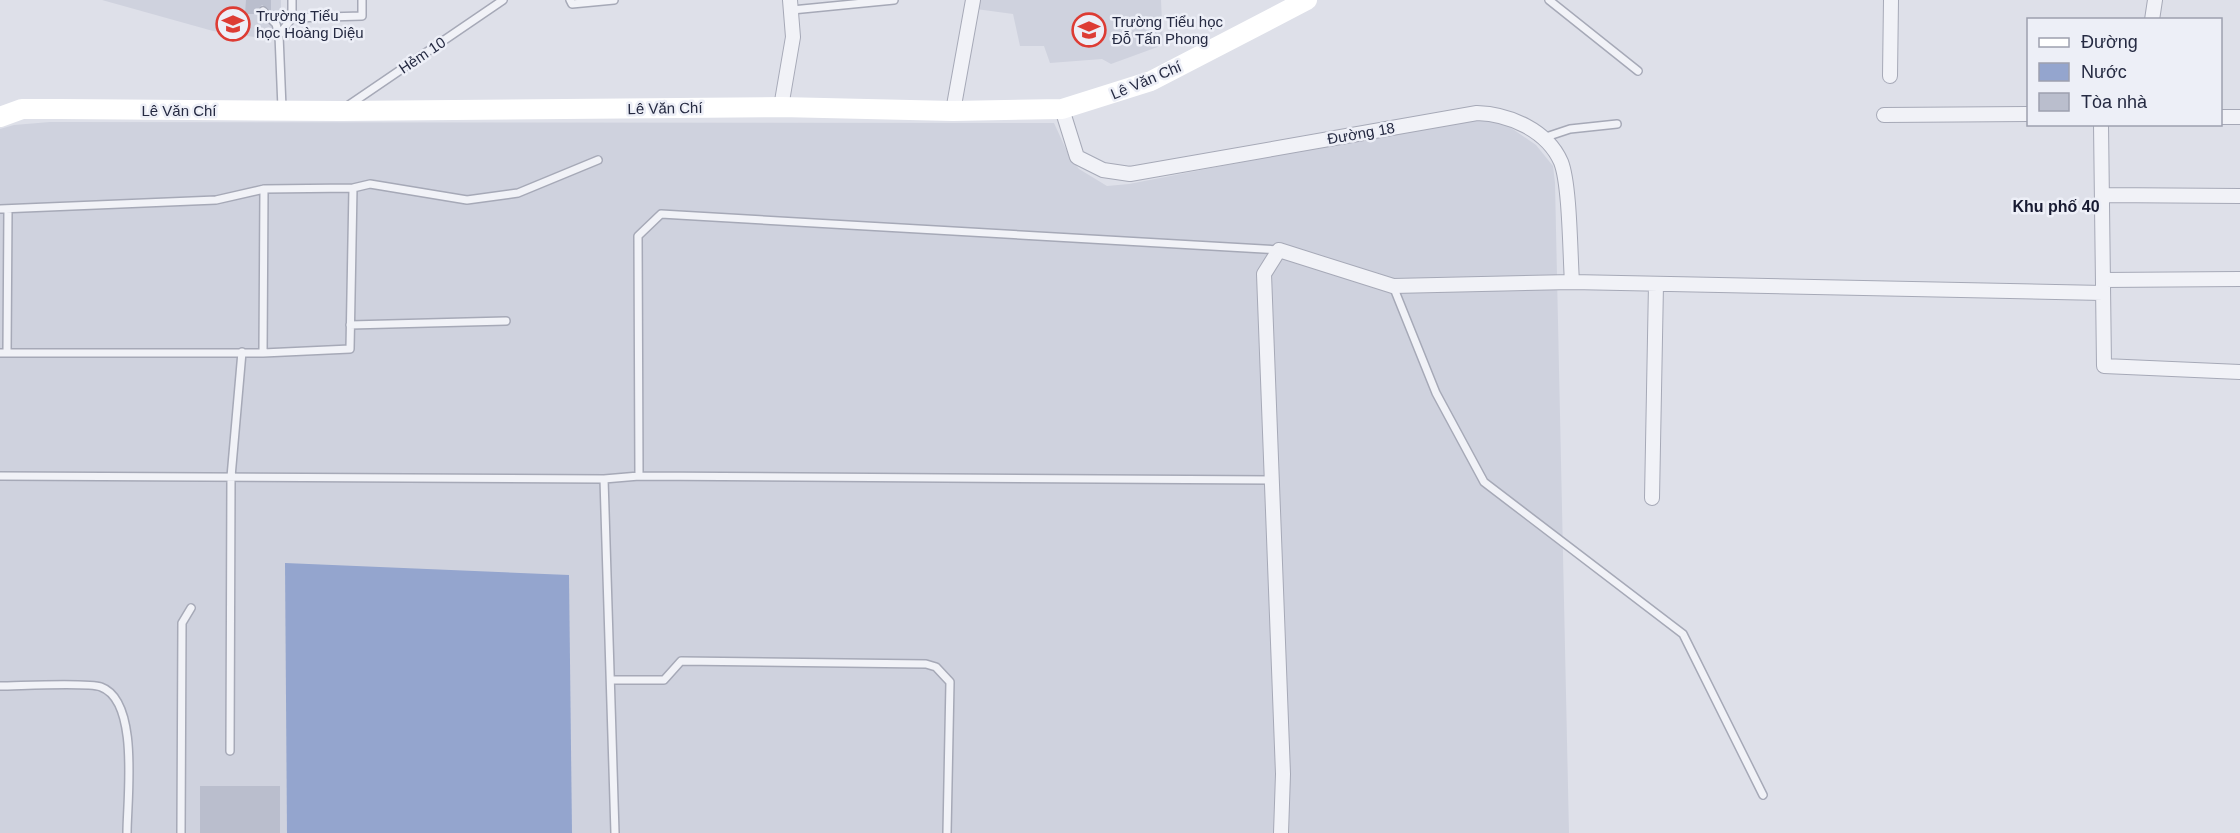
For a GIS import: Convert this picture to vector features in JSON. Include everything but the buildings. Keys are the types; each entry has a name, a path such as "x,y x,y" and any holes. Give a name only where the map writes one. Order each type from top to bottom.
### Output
{"main road":[{"name":"Lê Văn Chí","path":"0,117 22,109 341,111 781,107 953,111 1062,109 1151,81 1277,8 1307,0"}],"street":[{"path":"953,111 973,0"},
{"path":"1890,76 1891,0"},
{"path":"2152,18 2155,0"},
{"path":"781,107 793,37 791,5"},
{"name":"Đường 18","path":"1062,109 1077,157 1103,170 1130,174 1477,113 1508,117 1543,138 1561,163 1572,282"},
{"path":"1884,115 2027,114"},
{"path":"2222,117 2240,117"},
{"path":"2101,126 2104,366 2240,372"},
{"path":"2102,195 2240,196"},
{"path":"1281,833 1283,774 1264,274 1279,250 1392,286 1572,282 2103,286 2240,279"},
{"path":"1652,498 1656,284"}],"lane":[{"path":"279,35 292,18 292,0"},
{"path":"292,18 362,16 362,0"},
{"name":"Hẻm 10","path":"341,111 503,0"},
{"path":"570,0 573,4 614,0"},
{"path":"791,5 894,0"},
{"path":"1549,0 1638,71"},
{"path":"263,11 276,24 279,35 282,110"},
{"path":"1543,138 1570,129 1617,124"},
{"path":"352,188 350,349 263,353 4,353 4,209 216,200 264,189 352,188 370,184 467,200 518,193 598,160"},
{"path":"263,353 264,189"},
{"path":"639,476 638,236 661,214 1279,250"},
{"path":"1392,286 1436,393 1484,482 1683,634 1762,795"},
{"path":"350,325 506,321"},
{"path":"230,751 231,477 242,352"},
{"path":"0,476 604,479 639,476 1272,480"},
{"path":"604,479 615,833"},
{"path":"181,833 182,623 190,608"},
{"path":"610,680 664,680 681,661 926,664 936,667 950,682 947,833"},
{"path":"0,686 100,686 115,697 124,712 128,747 127,833"}],"shaded area":[{"name":"Trường Tiểu học Hoàng Diệu","path":"102,0 281,0 281,29 268,39 213,31"},
{"name":"Trường Tiểu học Đỗ Tấn Phong","path":"977,0 1161,0 1163,45 1111,64 1102,59 1050,63 1044,46 1020,46 1013,14 976,9"},
{"path":"1480,116 1504,123 1536,145 1553,166 1569,833 0,833 0,129 14,125 50,122 1054,123 1070,158 1079,169 1107,186 1129,184"}],"water":[{"path":"285,563 569,575 572,833 287,833"}],"place":[{"name":"Trường Tiểu học Hoàng Diệu","path":"233,24"},
{"name":"Trường Tiểu học Đỗ Tấn Phong","path":"1089,30"}],"district":[{"name":"Khu phố 40","path":"2056,206"}]}
